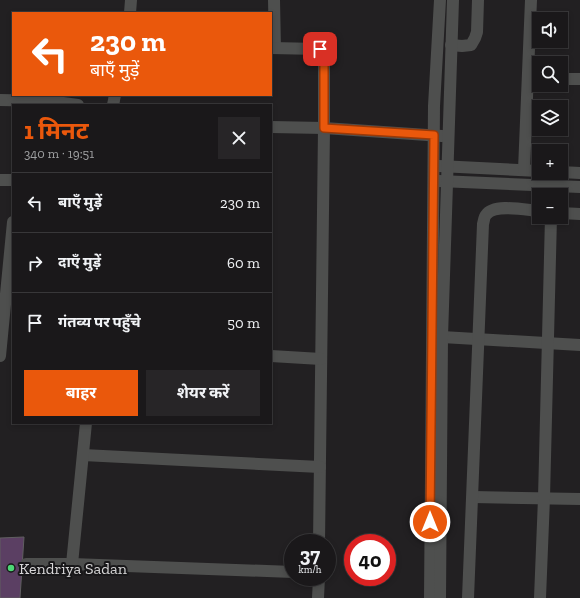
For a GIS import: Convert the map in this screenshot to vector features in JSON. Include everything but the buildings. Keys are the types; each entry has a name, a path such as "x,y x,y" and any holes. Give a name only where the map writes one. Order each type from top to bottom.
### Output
{"street":[{"path":"130,12 131,0"},
{"path":"274,0 273,48 315,48 320,49 323,52 324,128 319,534"},
{"path":"430,598 433,181 440,0"},
{"path":"440,598 442,337 453,0"},
{"path":"451,45 471,45 476,38 478,0"},
{"path":"531,0 533,56"},
{"path":"568,78 580,79"},
{"path":"524,170 532,92"},
{"path":"0,100 48,101 70,104"},
{"path":"272,127 324,128 448,136"},
{"path":"434,166 532,171"},
{"path":"568,172 580,172"},
{"path":"0,180 12,180"},
{"path":"433,181 580,187"},
{"path":"468,598 483,224 486,214 494,209 504,208 532,210"},
{"path":"568,213 580,214"},
{"path":"540,598 552,224"},
{"path":"0,356 6,241 12,225"},
{"path":"442,337 580,345"},
{"path":"272,356 321,359"},
{"path":"72,564 86,424"},
{"path":"83,455 320,467"},
{"path":"473,497 580,499"},
{"path":"26,564 72,564 284,572"},
{"path":"318,598 319,586"}],"place":[{"name":"Kendriya Sadan","path":"11,568"}],"route":[{"path":"320,49 323,52 324,57 324,128 434,135 430,522"}]}
